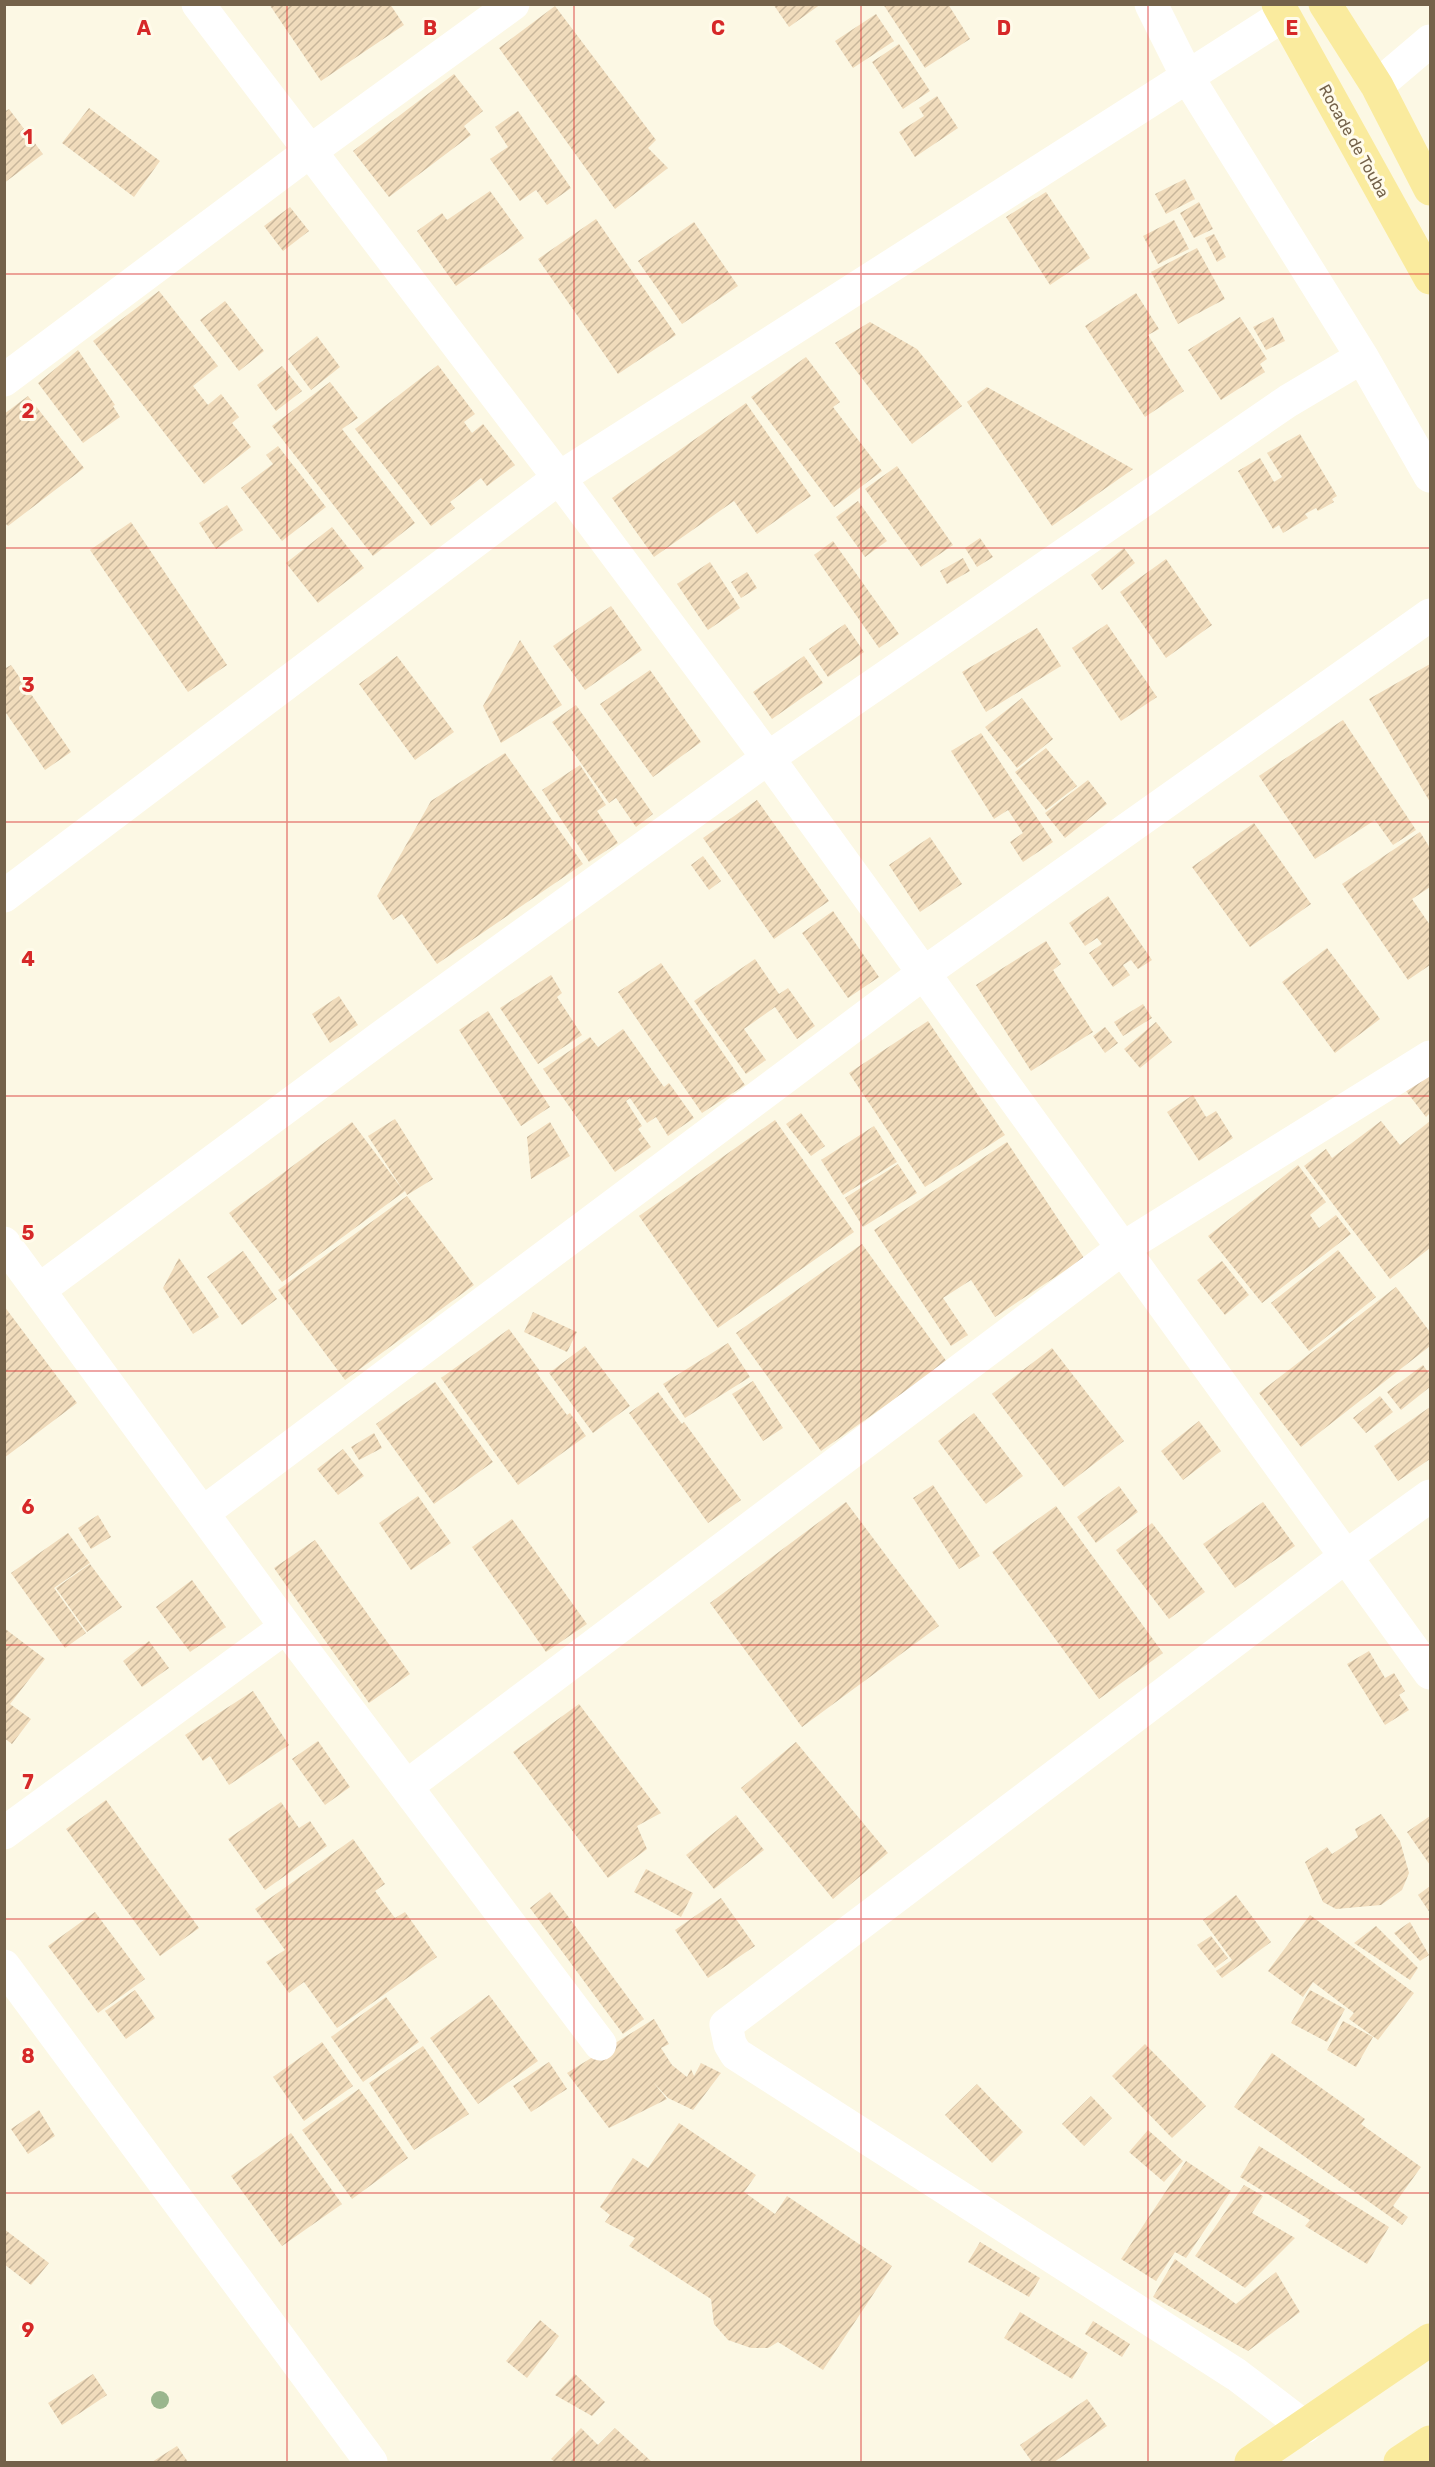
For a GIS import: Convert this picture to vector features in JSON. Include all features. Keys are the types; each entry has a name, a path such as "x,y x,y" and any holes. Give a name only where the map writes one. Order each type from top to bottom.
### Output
{"main road":[{"path":"1325,4 1377,86 1431,189"},
{"name":"Rocade de Touba","path":"1281,10 1431,278"},
{"path":"1251,2463 1431,2340"},
{"path":"1400,2463 1431,2442"}],"street":[{"path":"198,4 559,478 768,758 1431,1673"},
{"path":"4,380 309,152 513,4"},
{"path":"1151,4 1188,78 1362,357 1431,476"},
{"path":"4,896 559,478 1188,78 1281,10"},
{"path":"1377,86 1431,41"},
{"path":"39,1290 384,1035 768,758 1288,401 1362,357"},
{"path":"204,1512 924,973 1431,615"},
{"path":"407,1786 1123,1248 1431,1057"},
{"path":"4,1243 204,1512 286,1627 600,2044"},
{"path":"1305,2427 1237,2375 736,2054 730,2044 726,2025 1345,1557 1431,1496"},
{"path":"4,1833 286,1627"},
{"path":"4,1966 371,2463"}],"building":[{"path":"269,4 390,4 404,25 321,81"},
{"path":"773,4 821,4 789,27"},
{"path":"883,4 948,4 970,39 925,68"},
{"path":"555,6 656,140 648,148 668,168 615,209 499,48"},
{"path":"876,14 894,41 853,68 835,41"},
{"path":"899,44 930,91 903,109 872,62"},
{"path":"454,74 483,111 464,126 471,135 389,197 353,151"},
{"path":"937,96 958,128 915,157 899,132 924,116 919,108"},
{"path":"89,108 160,161 134,197 62,143"},
{"path":"9,109 43,154 4,183 4,112"},
{"path":"518,111 571,188 547,205 536,190 520,201 490,159 508,147 495,127"},
{"path":"1185,179 1195,199 1166,214 1155,194"},
{"path":"490,191 524,238 456,286 417,231 442,213 447,220"},
{"path":"1046,192 1090,258 1050,285 1006,217"},
{"path":"1199,202 1213,229 1194,238 1180,213"},
{"path":"290,207 309,231 283,251 264,226"},
{"path":"596,219 676,335 618,374 538,259"},
{"path":"1174,220 1189,249 1158,264 1143,236"},
{"path":"694,222 738,286 682,324 638,261"},
{"path":"1214,234 1226,257 1217,262 1205,238"},
{"path":"1197,248 1225,299 1178,324 1151,272"},
{"path":"159,291 218,366 193,386 208,405 221,394 239,417 232,423 251,447 204,484 93,341"},
{"path":"1136,293 1159,329 1148,335 1184,391 1145,417 1085,326"},
{"path":"225,301 264,351 239,371 200,320"},
{"path":"1240,317 1267,359 1260,364 1265,372 1221,400 1188,350"},
{"path":"1273,317 1285,341 1266,350 1253,327"},
{"path":"870,322 917,349 962,406 912,444 835,343"},
{"path":"317,336 340,367 311,390 288,359"},
{"path":"78,350 115,405 113,406 120,417 83,443 38,383"},
{"path":"806,357 840,402 833,407 882,471 834,507 751,397"},
{"path":"438,365 475,414 464,422 472,433 483,424 515,465 487,486 481,478 450,502 455,508 431,526 355,429"},
{"path":"282,366 302,391 276,411 257,385"},
{"path":"330,382 358,418 342,429 415,523 373,556 272,426"},
{"path":"987,387 1133,469 1052,526 967,402"},
{"path":"28,396 84,468 8,526 4,522 4,414"},
{"path":"746,403 811,496 757,534 734,501 654,557 612,498"},
{"path":"1300,434 1337,496 1332,499 1334,502 1318,511 1316,508 1305,514 1308,518 1283,533 1279,525 1273,529 1238,471 1260,458 1274,482 1282,477 1267,453"},
{"path":"278,446 326,507 282,541 241,488 273,464 266,455"},
{"path":"897,466 953,545 921,567 865,489"},
{"path":"858,501 887,541 865,557 836,517"},
{"path":"227,505 243,530 216,549 199,523"},
{"path":"131,522 227,665 188,692 90,550"},
{"path":"332,527 364,568 318,603 286,563"},
{"path":"980,538 993,557 977,567 965,548"},
{"path":"833,541 899,634 879,648 814,555"},
{"path":"1124,548 1135,563 1102,590 1091,575"},
{"path":"963,558 970,571 947,584 940,571"},
{"path":"1166,559 1212,625 1166,658 1120,592"},
{"path":"710,562 740,608 708,630 677,584"},
{"path":"747,572 757,588 741,598 731,582"},
{"path":"611,606 642,650 585,690 553,646"},
{"path":"845,624 864,652 828,677 809,649"},
{"path":"1107,624 1157,697 1121,721 1072,648"},
{"path":"1037,628 1061,666 986,712 962,672"},
{"path":"520,640 562,705 501,743 483,706"},
{"path":"397,656 454,732 415,760 359,684"},
{"path":"804,656 823,683 772,719 753,692"},
{"path":"1430,664 1430,802 1369,699"},
{"path":"11,665 71,752 45,770 4,710 4,669"},
{"path":"650,670 701,742 653,777 600,704"},
{"path":"1022,698 1053,739 1017,768 985,727"},
{"path":"576,705 653,814 636,827 616,798 609,803 552,722"},
{"path":"1343,720 1416,830 1393,845 1375,820 1315,859 1259,776"},
{"path":"981,733 1053,842 1023,862 1010,842 1023,833 1008,810 994,819 951,751"},
{"path":"1046,748 1077,786 1046,810 1015,772"},
{"path":"505,753 583,864 437,964 402,914 393,920 377,896 431,801"},
{"path":"580,765 606,805 597,811 618,843 589,862 542,790"},
{"path":"1088,780 1107,804 1065,838 1045,813"},
{"path":"757,800 829,901 774,939 703,838"},
{"path":"1254,823 1311,904 1250,947 1192,867"},
{"path":"1420,832 1430,848 1430,887 1412,899 1430,925 1430,965 1408,980 1342,884"},
{"path":"930,837 962,884 920,912 889,865"},
{"path":"703,856 721,881 709,890 691,865"},
{"path":"1108,896 1152,960 1138,969 1131,960 1123,965 1130,975 1113,987 1089,953 1102,944 1097,938 1085,946 1069,923"},
{"path":"833,911 879,977 848,998 802,933"},
{"path":"1046,941 1061,964 1053,970 1093,1032 1031,1071 976,985"},
{"path":"1327,948 1380,1019 1335,1053 1282,982"},
{"path":"755,959 779,994 788,988 815,1026 797,1039 775,1007 744,1029 766,1060 746,1074 694,1001"},
{"path":"661,963 745,1085 702,1113 618,992"},
{"path":"551,975 562,993 557,997 582,1035 538,1064 500,1008"},
{"path":"339,996 358,1025 330,1043 312,1014"},
{"path":"1143,1004 1152,1018 1123,1036 1114,1022"},
{"path":"488,1011 550,1107 521,1126 459,1030"},
{"path":"928,1021 1005,1135 925,1187 849,1073"},
{"path":"1156,1022 1172,1042 1140,1068 1124,1049"},
{"path":"1105,1027 1118,1043 1105,1053 1093,1036"},
{"path":"623,1029 664,1087 669,1083 694,1118 668,1136 656,1117 647,1123 630,1098 626,1101 642,1126 638,1129 651,1147 615,1172 543,1069 590,1037 598,1047"},
{"path":"1430,1072 1430,1113 1426,1117 1406,1091"},
{"path":"1193,1095 1206,1117 1216,1111 1233,1138 1199,1161 1167,1112"},
{"path":"801,1113 825,1146 811,1156 786,1124"},
{"path":"395,1119 433,1179 407,1195 405,1191 282,1282 229,1213 352,1122 403,1190 368,1136"},
{"path":"775,1120 854,1232 718,1328 639,1216"},
{"path":"1381,1121 1400,1145 1430,1121 1430,1248 1390,1279 1304,1166 1326,1149 1332,1158"},
{"path":"550,1122 570,1156 531,1179 527,1137"},
{"path":"874,1126 897,1162 843,1195 821,1160"},
{"path":"1007,1142 1084,1258 995,1317 971,1280 943,1298 968,1335 951,1346 874,1230"},
{"path":"898,1164 917,1193 863,1227 845,1198"},
{"path":"1298,1165 1326,1202 1310,1215 1319,1228 1336,1215 1351,1234 1262,1303 1208,1236"},
{"path":"407,1196 474,1285 345,1380 278,1290"},
{"path":"862,1244 947,1362 821,1451 736,1333"},
{"path":"1338,1250 1376,1297 1309,1351 1271,1303"},
{"path":"243,1251 277,1299 242,1325 207,1277"},
{"path":"179,1258 219,1317 193,1334 163,1288"},
{"path":"1222,1261 1249,1295 1225,1315 1197,1280"},
{"path":"1396,1287 1430,1332 1430,1346 1301,1447 1259,1393"},
{"path":"4,1306 77,1403 4,1458"},
{"path":"533,1312 577,1332 567,1352 524,1332"},
{"path":"509,1329 540,1371 536,1372 567,1415 570,1413 586,1436 518,1485 441,1378"},
{"path":"728,1343 750,1377 685,1418 663,1384"},
{"path":"585,1346 630,1406 593,1433 549,1373"},
{"path":"1052,1348 1124,1441 1064,1487 992,1394"},
{"path":"1423,1365 1430,1375 1430,1387 1401,1410 1387,1392"},
{"path":"753,1381 783,1428 763,1441 732,1394"},
{"path":"435,1382 493,1462 434,1504 376,1424"},
{"path":"658,1392 682,1424 684,1422 741,1500 708,1523 629,1413"},
{"path":"1380,1396 1393,1412 1366,1433 1353,1418"},
{"path":"1430,1407 1430,1459 1398,1481 1374,1446"},
{"path":"974,1413 1023,1476 986,1504 938,1441"},
{"path":"1199,1421 1221,1451 1183,1480 1161,1451"},
{"path":"374,1433 382,1448 359,1460 351,1447"},
{"path":"343,1449 364,1476 338,1495 317,1469"},
{"path":"933,1485 980,1556 959,1569 913,1498"},
{"path":"1119,1486 1138,1512 1096,1543 1077,1517"},
{"path":"418,1496 451,1543 411,1570 379,1523"},
{"path":"846,1502 939,1626 802,1727 710,1603"},
{"path":"1263,1502 1295,1546 1235,1588 1203,1544"},
{"path":"1056,1506 1163,1653 1099,1699 992,1552"},
{"path":"98,1515 111,1537 91,1549 78,1528"},
{"path":"512,1519 587,1624 546,1652 472,1547"},
{"path":"1152,1523 1205,1592 1169,1619 1116,1550"},
{"path":"68,1533 90,1563 54,1588 86,1633 65,1648 11,1573"},
{"path":"315,1540 410,1674 369,1703 274,1568"},
{"path":"90,1564 122,1607 87,1632 56,1588"},
{"path":"192,1580 226,1627 190,1652 156,1607"},
{"path":"4,1628 45,1659 10,1704 31,1719 12,1744 4,1738"},
{"path":"149,1641 169,1668 142,1687 123,1661"},
{"path":"1369,1651 1385,1678 1394,1673 1405,1691 1399,1695 1409,1710 1385,1725 1347,1664"},
{"path":"253,1691 289,1745 229,1785 210,1756 203,1761 185,1735"},
{"path":"579,1704 661,1813 637,1826 647,1849 608,1878 513,1752"},
{"path":"318,1741 350,1787 325,1805 292,1759"},
{"path":"796,1742 888,1853 833,1899 741,1788"},
{"path":"106,1800 199,1928 160,1956 66,1829"},
{"path":"281,1802 299,1828 310,1821 327,1846 265,1890 228,1839"},
{"path":"1381,1814 1400,1841 1409,1873 1402,1890 1381,1905 1336,1909 1323,1902 1305,1862 1327,1847 1332,1854 1358,1837 1355,1829"},
{"path":"736,1815 764,1850 714,1889 686,1855"},
{"path":"1430,1816 1430,1865 1407,1832"},
{"path":"353,1839 385,1884 375,1891 395,1918 405,1912 437,1957 337,2028 304,1982 289,1993 266,1962 285,1950 255,1909"},
{"path":"646,1869 693,1893 681,1917 634,1892"},
{"path":"1430,1886 1430,1913 1418,1895"},
{"path":"550,1892 644,2019 623,2034 530,1908"},
{"path":"1236,1895 1271,1942 1222,1978 1216,1971 1232,1960 1203,1920"},
{"path":"721,1898 755,1946 708,1978 675,1930"},
{"path":"95,1912 145,1979 98,2013 48,1946"},
{"path":"1310,1915 1414,1993 1378,2040 1349,2019 1354,2013 1313,1982 1303,1997 1268,1971"},
{"path":"1410,1922 1429,1955 1420,1961 1394,1933"},
{"path":"1376,1926 1418,1968 1410,1980 1354,1943"},
{"path":"1211,1936 1228,1958 1215,1968 1197,1945"},
{"path":"135,1990 155,2018 126,2039 105,2011"},
{"path":"1310,1990 1345,2009 1327,2042 1291,2023"},
{"path":"489,1995 538,2061 478,2104 430,2038"},
{"path":"386,1997 419,2042 363,2082 331,2037"},
{"path":"654,2019 669,2044 661,2048 672,2065 687,2077 691,2069 694,2076 701,2063 721,2073 693,2110 668,2098 653,2082 667,2099 609,2128 567,2073"},
{"path":"1343,2021 1373,2037 1356,2067 1327,2050"},
{"path":"322,2042 353,2086 304,2121 273,2077"},
{"path":"1145,2044 1206,2106 1172,2138 1112,2076"},
{"path":"423,2046 469,2114 414,2150 369,2083"},
{"path":"1272,2053 1365,2119 1361,2124 1421,2167 1393,2206 1408,2217 1402,2225 1234,2107"},
{"path":"549,2062 567,2089 531,2112 513,2086"},
{"path":"977,2084 1023,2132 992,2163 945,2115"},
{"path":"359,2089 408,2158 352,2199 302,2130"},
{"path":"1091,2096 1112,2118 1084,2146 1062,2124"},
{"path":"39,2110 55,2136 28,2154 11,2129"},
{"path":"679,2123 756,2175 744,2192 775,2214 787,2196 892,2266 823,2370 778,2342 768,2348 751,2348 728,2340 714,2324 711,2299 629,2246 635,2238 605,2222 610,2215 600,2207 633,2158 648,2168"},
{"path":"1148,2130 1183,2161 1164,2182 1129,2152"},
{"path":"291,2133 342,2204 282,2246 231,2176"},
{"path":"1259,2146 1389,2227 1367,2264 1305,2226 1310,2220 1240,2177"},
{"path":"1186,2161 1231,2191 1186,2258 1175,2252 1156,2281 1121,2259"},
{"path":"1244,2185 1263,2196 1252,2213 1295,2238 1245,2288 1195,2256"},
{"path":"4,2229 49,2263 31,2285 4,2264"},
{"path":"980,2242 1040,2278 1029,2297 968,2262"},
{"path":"1175,2259 1236,2304 1276,2272 1300,2312 1248,2351 1153,2297"},
{"path":"1020,2312 1088,2353 1072,2379 1004,2338"},
{"path":"540,2320 559,2336 527,2378 506,2361"},
{"path":"1093,2321 1130,2344 1122,2357 1085,2334"},
{"path":"93,2374 107,2395 62,2425 48,2403"},
{"path":"575,2374 605,2402 592,2416 555,2395"},
{"path":"1087,2399 1107,2426 1054,2462 1032,2462 1020,2445"},
{"path":"581,2428 598,2445 615,2428 652,2462 555,2462 551,2459"},
{"path":"177,2446 188,2462 152,2462"}]}
